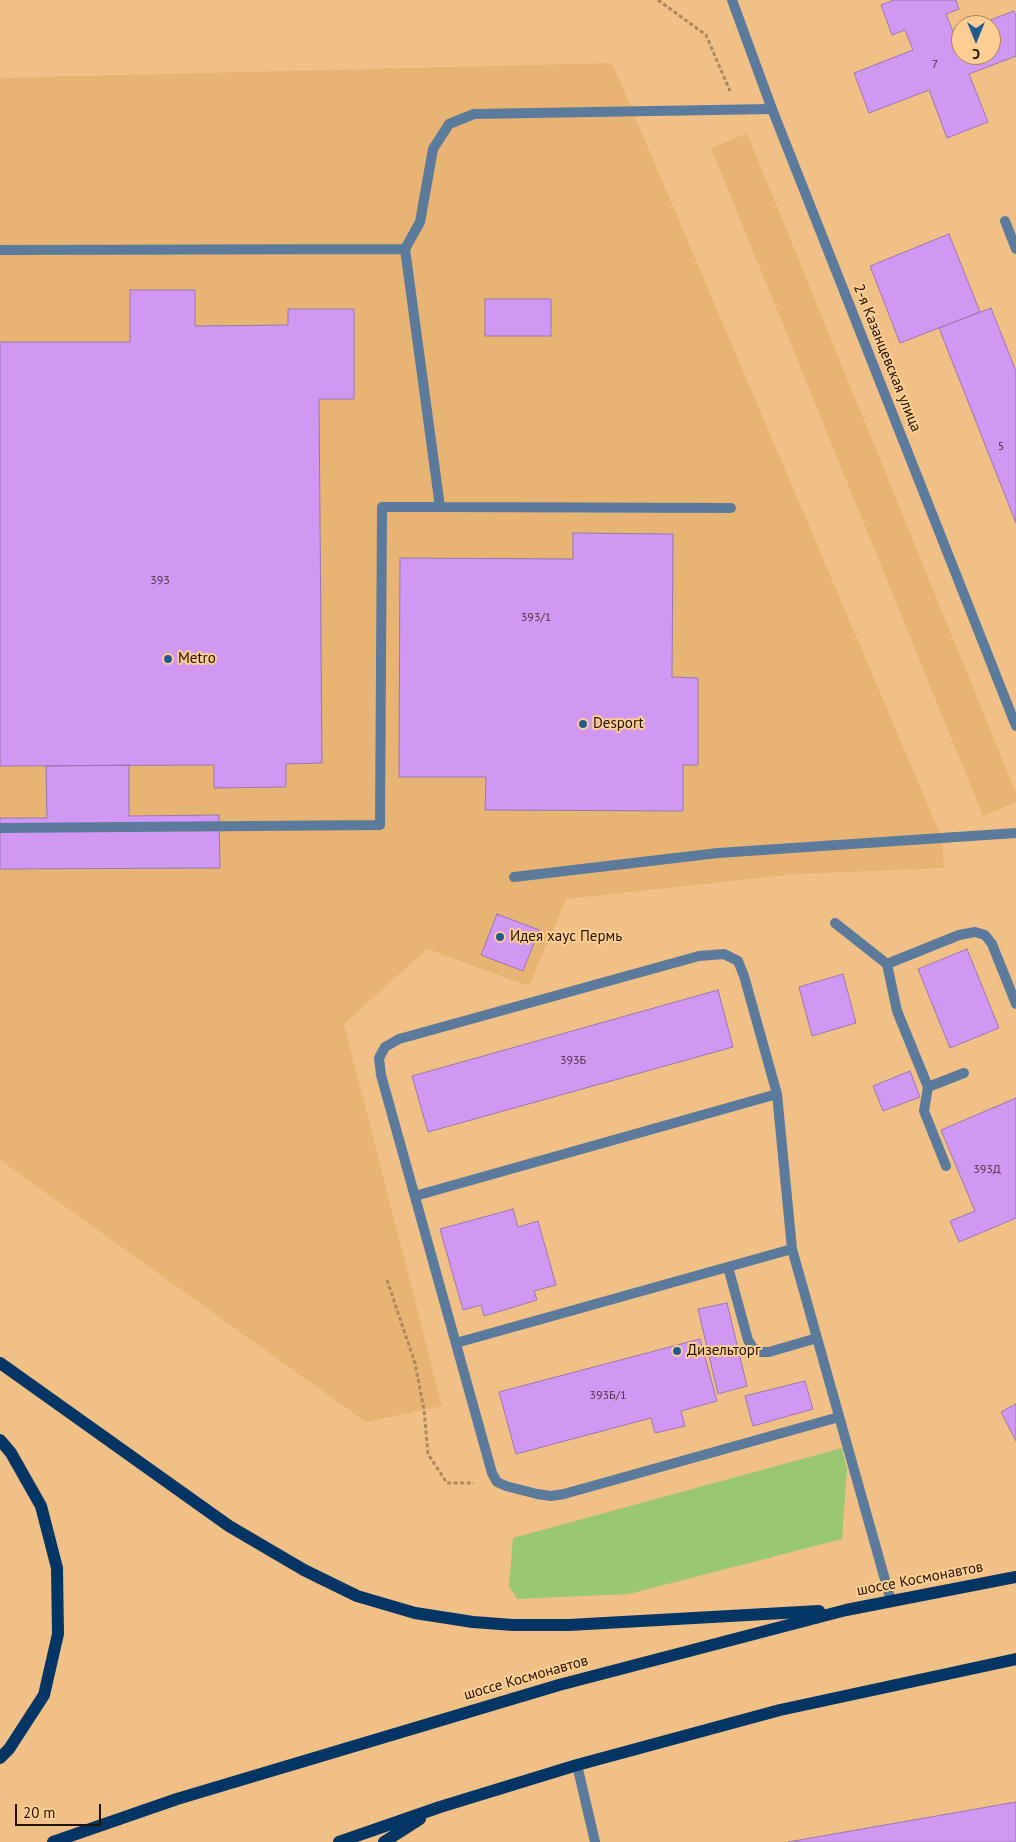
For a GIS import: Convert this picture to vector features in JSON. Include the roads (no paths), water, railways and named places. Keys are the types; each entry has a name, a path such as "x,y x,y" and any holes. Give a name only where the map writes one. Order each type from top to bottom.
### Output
{"main road":[{"path":"0,1363 229,1526 304,1570 358,1596 415,1613 473,1622 569,1625 846,1610"},
{"path":"0,1440 10,1453 41,1506 57,1568 58,1634 44,1695 9,1749 0,1758"},
{"name":"шоссе Космонавтов","path":"53,1842 176,1799 559,1685 846,1610 1016,1577"},
{"path":"339,1842 440,1807 577,1765 780,1710 1016,1658"},
{"path":"384,1842 440,1807"}],"street":[{"name":"2-я Казанцевская улица","path":"732,0 772,109 1016,726"},
{"path":"440,507 404,249 420,222 433,149 449,124 474,114 772,109"},
{"path":"1005,221 1016,249"},
{"path":"0,250 404,249"},
{"path":"0,828 380,825 382,507 731,508"},
{"path":"514,877 718,853 1016,833"},
{"path":"835,923 887,964 897,1011 928,1087 924,1112 946,1166"},
{"path":"887,964 959,935 975,932 985,935 992,944 1016,1004"},
{"path":"840,1417 564,1494 551,1496 537,1494 497,1482 492,1473 381,1075 379,1058 385,1047 399,1039 699,956 724,954 738,961 744,976 777,1094 792,1249 840,1417 891,1601"},
{"path":"928,1087 964,1073"},
{"path":"415,1196 777,1094"},
{"path":"456,1343 792,1249"},
{"path":"728,1267 748,1340 753,1348 760,1352 768,1352 817,1338"},
{"path":"577,1765 595,1842"}],"place":[{"name":"Metro","path":"168,659"},
{"name":"Desport","path":"583,724"},
{"name":"Идея хаус Пермь","path":"500,937"},
{"name":"Дизельторг","path":"677,1351"}]}
